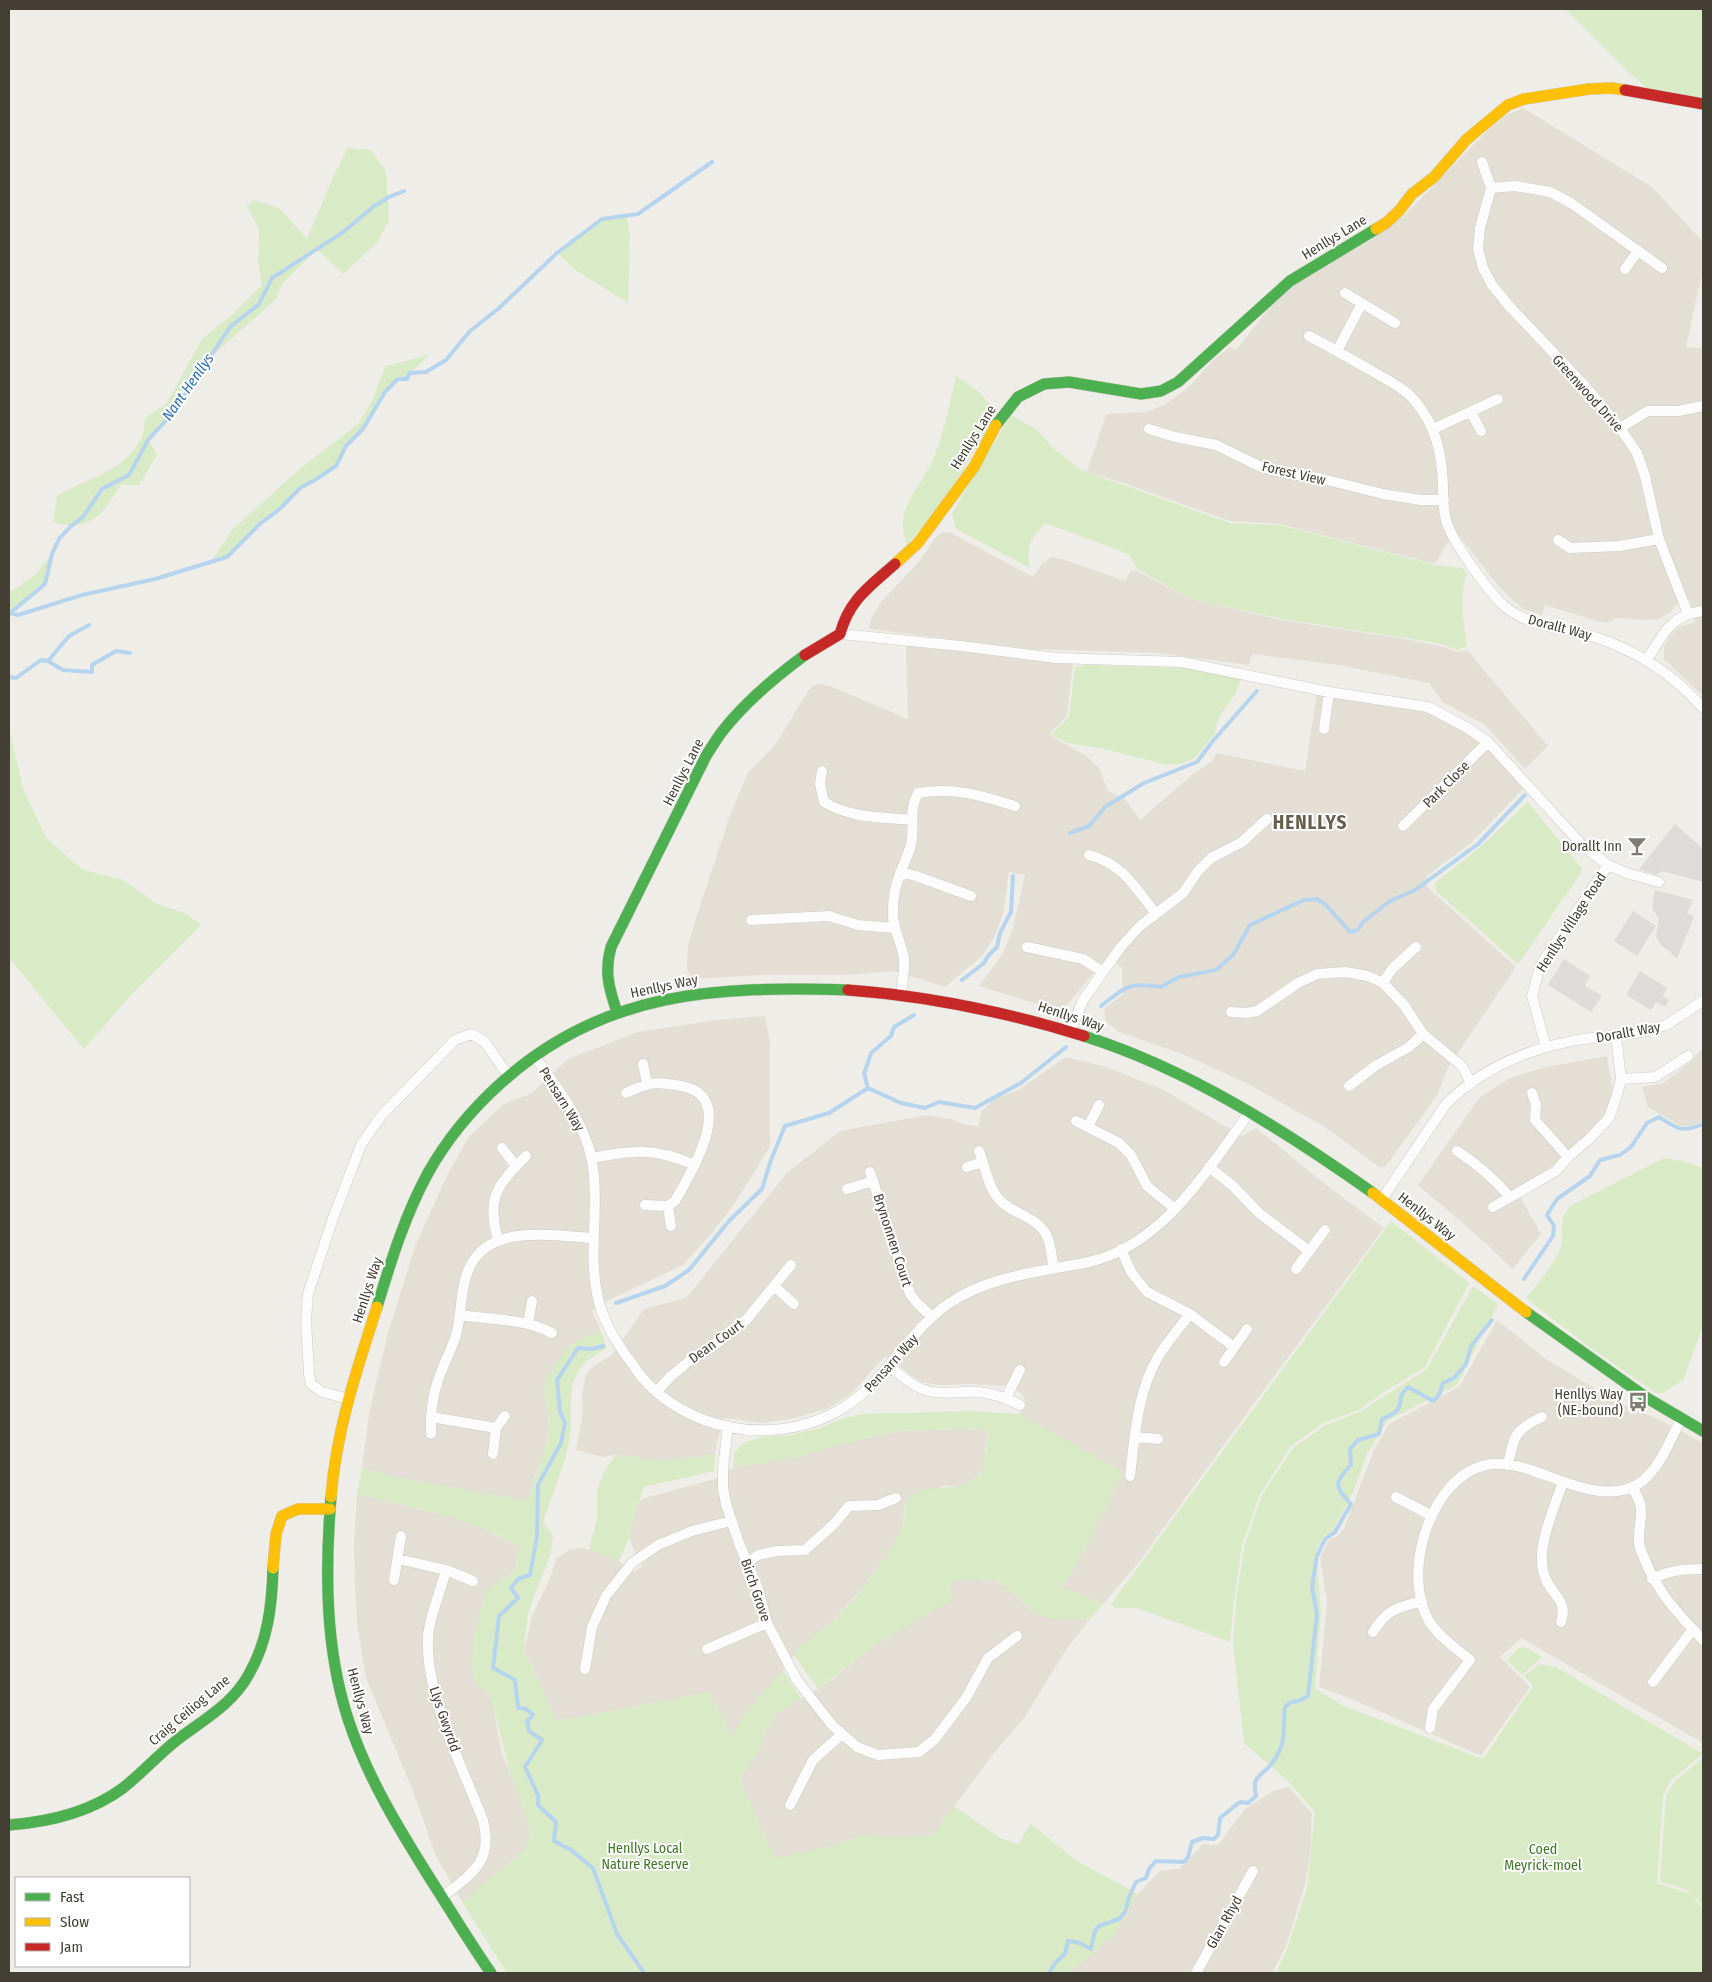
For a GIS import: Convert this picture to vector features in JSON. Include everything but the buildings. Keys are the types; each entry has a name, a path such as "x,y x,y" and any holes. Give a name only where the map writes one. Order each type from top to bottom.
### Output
{"street":[{"name":"Henllys Lane","path":"616,1012 607,984 606,971 611,947 706,756 721,733 786,670 829,639 840,634 844,618 856,600 918,543 974,467 996,424 1018,397 1044,384 1070,382 1141,394 1160,391 1178,382 1290,281 1386,223 1399,211 1412,194 1434,177 1467,139 1508,105 1524,99 1589,89 1611,88 1703,104"},
{"path":"1482,162 1491,188 1515,186 1550,192 1571,203 1662,268"},
{"name":"Greenwood Drive","path":"1491,188 1480,228 1478,249 1482,268 1492,285 1510,307 1585,386 1638,453 1659,539 1688,614"},
{"path":"1625,269 1638,251"},
{"path":"1345,293 1395,323"},
{"path":"1337,351 1362,303"},
{"name":"Dorallt Way","path":"1309,336 1398,387 1414,400 1433,429 1440,449 1445,517 1450,533 1503,604 1522,617 1544,625 1596,637 1647,660 1685,688 1703,708"},
{"path":"1433,429 1498,399"},
{"path":"1620,428 1648,411 1678,411 1703,406"},
{"path":"1471,412 1481,431"},
{"name":"Forest View","path":"1149,430 1175,438 1216,445 1261,467 1290,474 1319,478 1383,494 1421,500 1444,500"},
{"path":"1558,540 1570,548 1618,546 1659,539"},
{"path":"1647,660 1671,624 1688,614 1703,611"},
{"path":"840,634 1056,658 1182,662 1329,692 1428,707 1466,727 1488,742 1582,845 1608,864 1626,873 1659,882"},
{"path":"1324,729 1329,692"},
{"name":"Park Close","path":"1403,826 1488,742"},
{"path":"822,771 820,784 824,802 836,810 851,814 911,820"},
{"path":"901,993 904,961 894,928 895,888 909,853 912,836 913,802 918,793 953,790 1015,806"},
{"path":"1070,1031 1083,1000 1120,948 1140,926 1183,893 1198,872 1212,858 1242,842 1267,819"},
{"path":"1089,855 1104,859 1124,874 1156,914"},
{"name":"Henllys Village Road","path":"1546,1047 1532,996 1535,980 1540,966 1608,864"},
{"path":"900,872 971,896"},
{"path":"751,920 828,916 858,925 894,928"},
{"path":"1383,983 1392,969 1416,946"},
{"path":"1027,947 1083,960 1103,972"},
{"path":"1231,1012 1247,1013 1257,1011 1298,983 1317,974 1344,972 1368,976 1383,983 1404,1005 1423,1034 1462,1066 1471,1083"},
{"name":"Henllys Way","path":"491,1973 388,1810 362,1757 349,1724 331,1636 326,1550 337,1450 349,1399 402,1230 414,1198 431,1167 456,1130 508,1075 562,1038 616,1012 690,994 750,988 856,989 901,993 979,1007 1031,1019 1092,1038 1168,1070 1250,1112 1382,1199 1507,1299 1621,1381 1681,1419 1703,1430"},
{"name":"Dorallt Way","path":"1546,1047 1576,1040 1616,1036 1666,1025 1703,1001"},
{"path":"349,1399 322,1392 311,1384 306,1320 308,1294 333,1218 361,1145 381,1116 456,1040 471,1034 484,1041 508,1075"},
{"path":"1349,1086 1375,1066 1409,1047 1423,1034"},
{"path":"1493,1207 1556,1172 1568,1157 1609,1118 1621,1079 1616,1036"},
{"path":"1382,1199 1446,1104 1471,1083 1493,1069 1524,1054 1546,1047"},
{"path":"1621,1079 1655,1077 1688,1056"},
{"name":"Pensarn Way","path":"535,1057 576,1117 585,1137 591,1158 597,1296 603,1316 614,1338 640,1375 657,1392 690,1414 710,1422 750,1431 769,1432 792,1429 833,1414 852,1403 869,1390 932,1317 949,1304 973,1290 1024,1273 1090,1261 1122,1249 1147,1234 1175,1209 1250,1112"},
{"path":"643,1064 647,1083"},
{"path":"626,1093 647,1083 658,1082 698,1091 705,1100 709,1121 708,1134 695,1164 675,1200 668,1206 645,1204"},
{"path":"1532,1093 1536,1105 1535,1120 1568,1157"},
{"path":"1088,1127 1100,1105"},
{"path":"1076,1121 1119,1143 1131,1155 1147,1186 1175,1209"},
{"path":"502,1148 516,1166"},
{"path":"591,1158 643,1151 673,1156 695,1164"},
{"path":"978,1151 992,1190 998,1199 1034,1222 1046,1234 1053,1267"},
{"path":"1458,1151 1479,1166 1510,1196"},
{"path":"498,1240 494,1223 497,1191 500,1184 526,1156"},
{"path":"967,1167 983,1162"},
{"path":"1209,1167 1233,1186 1259,1213 1309,1250"},
{"name":"Brynonnen Court","path":"847,1189 871,1176 910,1294 932,1317"},
{"path":"668,1206 671,1226"},
{"path":"1296,1269 1325,1230"},
{"path":"431,1434 433,1398 437,1382 454,1342 468,1269 484,1249 498,1240 527,1235 594,1238"},
{"path":"1122,1249 1131,1272 1147,1292 1190,1314 1234,1347"},
{"name":"Dean Court","path":"657,1392 671,1376 688,1362 718,1343 747,1319 791,1265"},
{"path":"774,1286 794,1304"},
{"path":"528,1324 532,1301"},
{"path":"1130,1476 1140,1400 1149,1375 1158,1356 1190,1314"},
{"path":"460,1315 528,1324 552,1333"},
{"path":"1224,1362 1247,1329"},
{"path":"889,1366 913,1384 928,1391 947,1394 978,1392 1006,1398 1020,1405"},
{"path":"1006,1398 1020,1370"},
{"path":"493,1454 496,1428 505,1416"},
{"path":"431,1417 496,1428"},
{"path":"1508,1465 1513,1438 1525,1425 1542,1417"},
{"path":"1430,1728 1433,1709 1470,1660 1440,1634 1429,1620 1418,1585 1418,1564 1422,1540 1432,1516 1450,1486 1464,1474 1486,1464 1508,1465 1600,1492 1632,1488 1654,1468 1681,1419"},
{"name":"Birch Grove","path":"728,1426 723,1468 723,1488 731,1521 748,1562 767,1623 797,1680 832,1725 857,1747 878,1755 919,1752 935,1740 966,1698 988,1658 1016,1636"},
{"path":"1134,1437 1158,1439"},
{"path":"1561,1622 1564,1612 1560,1600 1546,1580 1542,1560 1544,1541 1563,1482"},
{"path":"1632,1488 1639,1499 1642,1511 1639,1543 1652,1579 1667,1601 1703,1640"},
{"path":"1396,1497 1432,1516"},
{"path":"748,1562 758,1555 777,1551 805,1550 834,1524 849,1506 878,1505 896,1498"},
{"name":"Craig Ceiliog Lane","path":"9,1825 84,1810 103,1801 122,1789 238,1691 251,1673 261,1651 270,1618 277,1524 282,1516 291,1511 305,1508 330,1510"},
{"path":"585,1669 592,1627 606,1596 632,1563 658,1545 692,1531 731,1521"},
{"path":"394,1580 402,1536"},
{"path":"398,1558 446,1570 473,1580"},
{"path":"1652,1579 1666,1572 1682,1569 1703,1569"},
{"name":"Llys Gwyrdd","path":"442,1897 476,1871 485,1847 486,1833 483,1820 435,1696 430,1670 428,1635 446,1570"},
{"path":"1373,1632 1382,1617 1396,1609 1422,1601"},
{"path":"707,1649 767,1623"},
{"path":"1653,1682 1693,1629"},
{"path":"790,1805 814,1760 842,1734"},
{"name":"Glan Rhyd","path":"1196,1973 1253,1872"}],"shaded area":[{"path":"1523,108 1652,187 1703,242 1703,268 1686,347 1703,348 1703,696 1664,659 1664,648 1669,637 1680,627 1695,622 1690,599 1674,606 1671,612 1659,619 1617,618 1608,623 1545,605 1542,615 1523,609 1498,586 1458,534 1447,544 1435,564 1279,524 1230,521 1087,472 1106,414 1147,412 1166,404 1190,386 1213,360 1230,347 1236,350 1275,301 1298,283 1403,217 1491,127 1507,115"},
{"path":"942,532 951,533 1033,577 1042,564 1051,557 1125,581 1131,571 1137,571 1191,599 1281,620 1405,639 1440,646 1458,652 1467,650 1548,746 1525,769 1485,725 1443,702 1429,683 1338,665 1252,654 1249,665 1157,653 1029,649 869,629 871,619 881,602 918,563 935,538"},
{"path":"906,645 1073,663 1067,716 1049,735 1085,755 1099,768 1108,791 1125,799 1140,820 1192,775 1212,761 1217,753 1305,771 1317,692 1411,707 1445,719 1474,736 1498,756 1524,788 1471,843 1427,876 1426,886 1516,967 1449,1066 1436,1097 1385,1167 1379,1167 1325,1127 1248,1084 1185,1055 1119,1032 1106,1022 1104,1009 1123,994 1122,968 1108,956 1067,1005 1061,1009 1053,1009 979,986 1003,953 1013,928 1025,875 1009,872 1003,913 995,936 982,956 945,987 893,971 848,975 761,975 691,979 687,968 688,946 730,815 748,773 775,745 813,686 819,684 830,686 908,719"},
{"path":"1675,824 1703,849 1703,882 1662,871 1656,875 1639,869"},
{"path":"1655,890 1693,900 1687,913 1694,917 1677,958 1661,945 1656,936 1659,919 1652,908"},
{"path":"1633,911 1656,926 1637,956 1614,941"},
{"path":"1564,959 1590,976 1585,986 1602,996 1591,1012 1548,985"},
{"path":"1640,971 1667,988 1663,996 1669,1000 1665,1007 1656,1002 1651,1010 1626,995"},
{"path":"765,1016 770,1043 770,1146 732,1207 712,1233 683,1265 613,1298 592,1311 601,1331 570,1345 544,1391 548,1407 549,1426 545,1450 534,1478 530,1496 521,1500 388,1476 362,1468 369,1413 388,1333 415,1246 447,1176 468,1138 502,1105 532,1093 568,1059 638,1032 716,1020"},
{"path":"1703,1048 1703,1121 1690,1126 1681,1126 1648,1107 1642,1087 1663,1083 1688,1064"},
{"path":"1607,1056 1613,1093 1605,1116 1555,1164 1516,1189 1541,1234 1513,1269 1418,1185 1480,1097 1510,1078 1546,1067"},
{"path":"1066,1057 1106,1067 1162,1089 1242,1136 1256,1128 1325,1184 1384,1228 1139,1562 1103,1604 1062,1588 1082,1555 1061,1439 1019,1414 1026,1401 1021,1393 1005,1386 939,1385 921,1382 885,1356 852,1393 829,1408 795,1418 763,1423 724,1418 715,1454 658,1461 617,1454 603,1457 576,1450 583,1413 582,1394 586,1375 591,1368 613,1354 644,1309 686,1298 787,1173 840,1131 927,1115 951,1119 966,1125 978,1126 982,1111 993,1100 1020,1089"},
{"path":"1497,1320 1546,1359 1617,1402 1662,1421 1703,1443 1703,1743 1521,1638 1500,1657 1530,1687 1481,1756 1352,1699 1319,1687 1327,1602 1320,1558 1328,1541 1339,1535 1344,1528 1374,1450 1389,1424 1459,1387"},
{"path":"985,1430 989,1440 985,1448 985,1463 977,1477 963,1486 943,1486 905,1503 903,1526 892,1548 864,1586 831,1623 796,1652 744,1715 731,1737 710,1692 557,1721 524,1651 532,1616 550,1578 556,1559 570,1549 583,1548 600,1552 619,1561 634,1572 642,1566 629,1539 634,1516 640,1501 648,1497 715,1479 733,1468 797,1457 841,1444 899,1431"},
{"path":"357,1494 467,1521 518,1546 516,1569 486,1591 475,1683 488,1694 493,1704 502,1755 515,1783 531,1833 523,1851 462,1902 436,1856 413,1791 366,1678 357,1624 355,1584 354,1544"},
{"path":"969,1578 994,1581 1008,1587 1030,1610 1041,1616 1089,1620 1064,1653 1024,1718 990,1758 937,1830 927,1836 902,1838 861,1835 834,1845 775,1859 739,1779 759,1751 765,1732 777,1712 823,1686 875,1645 952,1599 949,1588 953,1582"},
{"path":"1288,1787 1312,1813 1311,1847 1305,1885 1286,1946 1272,1973 1068,1973 1113,1936 1138,1894 1160,1871 1179,1869 1203,1844 1218,1845 1245,1809 1273,1791"}],"green space":[{"path":"1565,9 1703,9 1703,98 1647,88 1629,73"},
{"path":"348,148 371,150 386,171 389,220 377,243 343,274 317,249 283,283 275,300 211,357 172,414 148,439 157,455 139,485 121,485 101,513 86,523 66,525 53,522 57,496 103,474 124,460 140,440 145,418 167,403 202,339 235,312 262,285 258,262 259,229 247,207 254,200 279,208 307,239 334,175"},
{"path":"626,216 630,235 628,303 577,271 557,253 602,219"},
{"path":"429,355 410,373 407,379 398,379 385,392 363,429 346,446 336,466 300,488 280,509 261,523 227,557 211,562 233,529 301,468 358,424 370,405 386,366"},
{"path":"956,376 978,391 997,412 963,470 933,515 907,544 903,531 903,519 906,508 930,466 939,445"},
{"path":"1011,415 1036,429 1053,448 1081,470 1230,523 1279,525 1435,565 1462,568 1467,573 1462,600 1467,646 1458,650 1441,644 1282,619 1191,599 1137,569 1129,554 1045,523 1030,544 1028,554 1030,568 956,529 952,513"},
{"path":"52,554 45,584 9,614 9,593 35,575"},
{"path":"1086,665 1185,668 1241,679 1236,693 1219,716 1215,733 1195,758 1181,764 1164,764 1100,748 1067,743 1051,735 1069,717 1075,667"},
{"path":"9,728 23,788 46,838 83,870 123,880 157,904 187,914 201,925 129,997 84,1049 11,960 9,955"},
{"path":"1528,802 1583,870 1518,964 1436,891 1435,883 1479,848"},
{"path":"1664,1158 1682,1161 1703,1168 1703,1326 1683,1380 1663,1393 1656,1393 1584,1343 1526,1298 1546,1273 1559,1252 1562,1240 1563,1217 1570,1206"},
{"path":"1391,1221 1469,1283 1425,1367 1359,1410 1323,1423 1291,1446 1260,1494 1242,1545 1230,1642 1137,1608 1116,1608 1111,1604"},
{"name":"Coed Meyrick-moel","path":"1473,1286 1498,1304 1457,1385 1387,1421 1367,1454 1354,1490 1333,1530 1323,1537 1316,1551 1321,1612 1315,1688 1341,1705 1483,1759 1533,1686 1524,1676 1539,1664 1556,1667 1703,1754 1672,1779 1663,1795 1657,1883 1691,1894 1703,1909 1703,1973 1276,1973 1287,1949 1307,1888 1315,1812 1287,1780 1244,1743 1233,1643 1237,1592 1245,1544 1262,1495 1293,1448 1324,1426 1361,1411 1427,1369"},
{"name":"Henllys Local Nature Reserve","path":"601,1331 607,1348 585,1363 573,1383 571,1429 568,1448 543,1522 553,1536 551,1553 528,1612 524,1651 557,1721 710,1692 731,1737 744,1715 783,1670 801,1699 777,1712 765,1732 759,1751 739,1779 775,1858 834,1845 861,1835 927,1836 937,1830 954,1806 1000,1838 1018,1844 1031,1824 1077,1861 1138,1894 1113,1936 1068,1973 507,1973 462,1902 523,1851 531,1833 508,1765 493,1704 488,1694 475,1683 472,1667 474,1637 486,1591 516,1569 518,1546 460,1520 357,1494 362,1468 388,1476 521,1500 530,1496 548,1435 549,1417 544,1392 550,1374 570,1346 581,1339"},
{"path":"974,1411 1019,1414 1123,1472 1082,1555 1062,1587 1103,1604 1089,1620 1050,1618 1034,1612 1013,1592 997,1582 974,1579 953,1582 950,1588 953,1599 875,1645 818,1689 794,1655 839,1615 871,1578 901,1531 908,1499 928,1489 956,1486 972,1481 981,1471 989,1440 985,1430 899,1431 841,1444 797,1457 733,1468 735,1452 745,1442 762,1437 791,1435 863,1414"},
{"path":"617,1454 658,1461 715,1454 714,1471 644,1487 634,1516 629,1539 619,1561 589,1549 597,1519 597,1491 605,1470"},
{"path":"1525,1647 1542,1657 1522,1675 1507,1660 1519,1648"},
{"path":"1703,1758 1703,1906 1693,1895 1684,1889 1660,1882 1666,1795 1676,1780"}],"waterway":[{"path":"9,613 18,615 82,595 155,579 227,557 261,523 280,509 300,488 336,466 346,446 363,429 385,392 398,379 407,379 410,373 426,372 446,360 470,331 498,309 557,253 602,219 638,214 712,162"},
{"name":"Nant Henllys","path":"9,614 45,584 52,554 59,539 83,517 102,489 129,475 148,440 172,414 230,327 259,304 272,278 342,233 373,207 389,197 404,191"},
{"path":"48,661 69,636 89,625"},
{"path":"9,677 16,678 41,660 48,661 63,670 92,672 92,665 116,651 130,653"},
{"path":"1070,833 1089,826 1105,807 1144,783 1197,762 1257,691"},
{"path":"1101,1006 1128,987 1141,985 1161,987 1179,977 1216,970 1233,955 1250,925 1304,900 1317,899 1326,905 1350,932 1358,930 1363,922 1390,901 1415,890 1478,844 1525,795"},
{"path":"962,980 984,963 997,947 1000,933 1011,912 1013,876"},
{"path":"616,1303 665,1286 689,1270 729,1221 762,1189 785,1126 829,1113 868,1088 864,1074 871,1053 891,1036 894,1027 914,1015"},
{"path":"868,1088 901,1103 925,1108 939,1102 975,1108 1021,1083 1066,1047"},
{"path":"1524,1279 1553,1236 1554,1226 1547,1215 1557,1199 1590,1176 1600,1160 1620,1155 1631,1147 1647,1123 1659,1117 1685,1129 1703,1124"},
{"path":"1049,1973 1055,1963 1065,1954 1068,1941 1077,1942 1091,1949 1095,1931 1099,1926 1119,1919 1125,1912 1136,1882 1146,1878 1149,1869 1156,1861 1184,1862 1188,1857 1192,1842 1203,1838 1214,1839 1218,1835 1220,1818 1240,1802 1248,1803 1256,1796 1256,1780 1272,1763 1282,1745 1285,1707 1291,1702 1299,1701 1308,1696 1317,1614 1312,1587 1317,1556 1325,1539 1335,1532 1351,1504 1341,1493 1338,1484 1341,1476 1351,1465 1350,1449 1358,1440 1379,1434 1382,1419 1391,1415 1399,1408 1401,1396 1408,1387 1433,1401 1439,1395 1443,1383 1454,1378 1466,1364 1471,1346 1492,1320"},
{"path":"603,1346 592,1349 578,1348 557,1380 560,1411 565,1423 561,1443 538,1485 537,1537 530,1575 518,1579 511,1588 518,1598 499,1616 493,1668 515,1680 518,1708 526,1709 533,1715 527,1721 529,1731 542,1740 525,1767 538,1795 538,1805 556,1822 554,1841 571,1850 593,1868 617,1934 644,1973"}],"traffic: fast":[{"path":"996,425 1018,397 1044,384 1069,382 1141,394 1161,391 1178,382 1290,281 1376,229"},
{"path":"617,1012 608,980 611,947 706,756 721,733 740,711 771,681 805,655"},
{"path":"377,1307 405,1222 435,1160 452,1136 480,1103 501,1083 540,1052 580,1029 622,1012 664,1000 708,993 753,990 848,990"},
{"path":"1084,1036 1161,1066 1234,1103 1270,1124 1373,1193"},
{"path":"1526,1312 1647,1398 1703,1431"},
{"path":"331,1497 328,1553 331,1637 340,1692 348,1719 364,1761 396,1822 491,1973"},
{"path":"9,1825 69,1814 111,1796 123,1788 177,1740 226,1703 242,1685 261,1649 272,1596 273,1568"}],"traffic: slow":[{"path":"1376,229 1386,223 1399,211 1412,194 1434,177 1467,139 1508,105 1524,99 1589,89 1611,88 1625,90"},
{"path":"895,564 918,543 974,467 996,425"},
{"path":"1373,1193 1526,1312"},
{"path":"331,1497 342,1424 377,1307"},
{"path":"273,1568 276,1534 282,1516 298,1509 330,1509"}],"traffic: jam":[{"path":"1625,90 1703,104"},
{"path":"805,655 840,634 849,612 861,595 895,564"},
{"path":"848,990 908,996 967,1006 1084,1036"}],"place":[{"name":"Dorallt Inn","path":"1637,846"},
{"name":"Henllys Way (NE-bound)","path":"1638,1402"}],"district":[{"name":"HENLLYS","path":"1310,822"}]}
